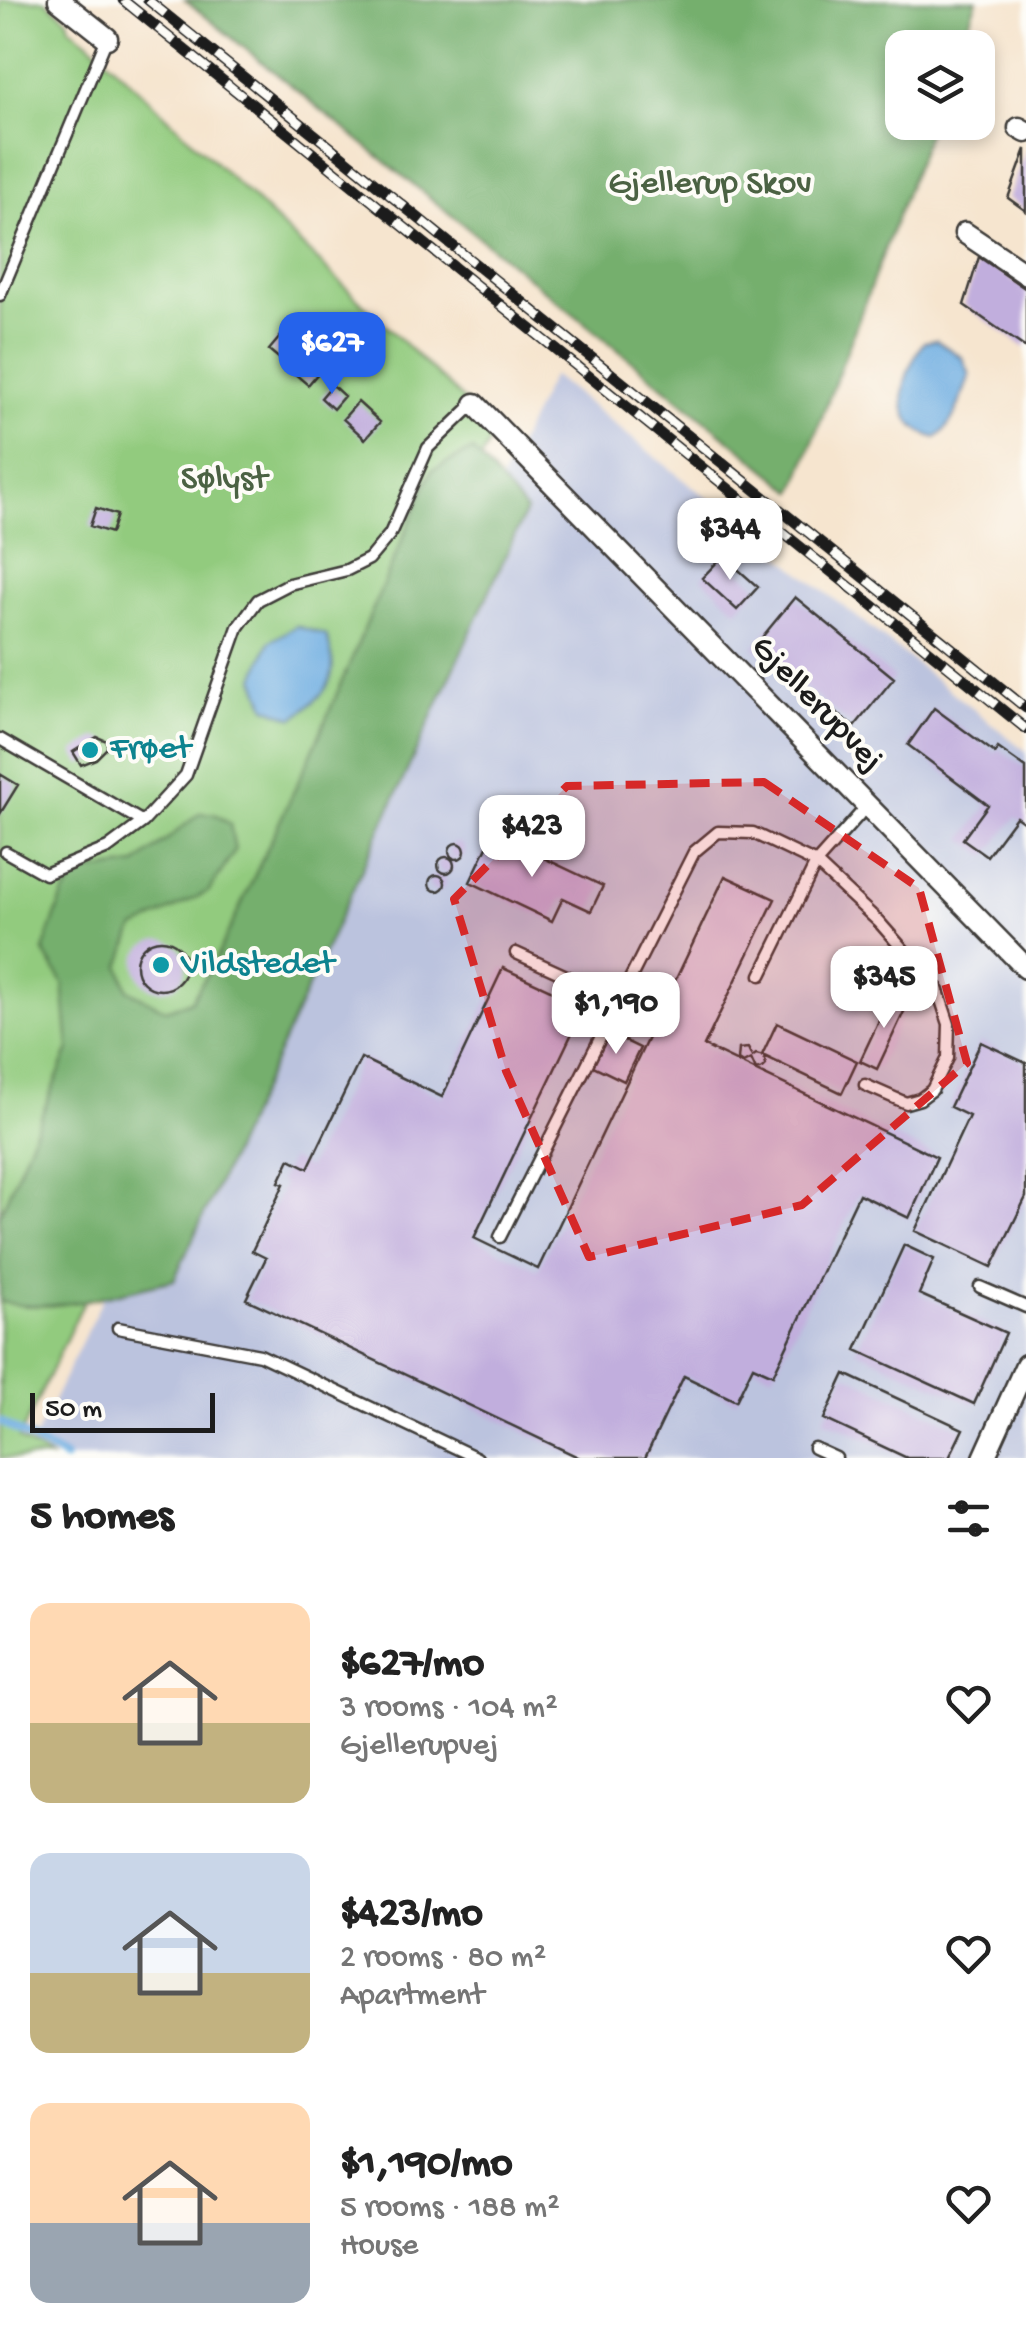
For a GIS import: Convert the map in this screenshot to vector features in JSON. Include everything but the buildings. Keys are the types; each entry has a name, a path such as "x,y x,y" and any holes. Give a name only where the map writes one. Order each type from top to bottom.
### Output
{"street":[{"path":"59,0 107,38"},
{"path":"965,233 1026,274"},
{"name":"Gjellerupvej","path":"475,404 1026,968"},
{"path":"984,1458 1026,1366"}],"lane":[{"path":"0,295 107,38"},
{"path":"6,852 45,874 108,848 143,822 186,775 230,645 258,600 290,584 347,570 370,558 390,534 428,448 475,404"},
{"path":"0,739 143,822"},
{"path":"761,975 816,863 868,805"},
{"path":"500,1237 694,852 718,832 753,833 816,863 879,922 937,988 949,1024 948,1058 932,1090 906,1103 864,1085"},
{"path":"516,953 619,1000"},
{"path":"980,1287 1026,1308"},
{"path":"118,1328 260,1354 476,1458"},
{"path":"814,1448 836,1458"}],"highlighted area":[{"path":"764,782 919,888 967,1063 802,1205 589,1257 506,1071 454,899 567,786"}],"shaded area":[{"path":"552,375 1026,751 1026,1458 56,1458 31,1446"}],"green space":[{"name":"Sølyst","path":"0,0 45,0 68,19 70,27 495,430 19,1439 50,1458 0,1458"},
{"name":"Gjellerup Skov","path":"185,0 977,0 966,30 885,30 885,140 926,140 794,492"},
{"path":"473,450 526,511 174,1280 63,1304 20,1305 0,1301 0,1215 69,1049 63,983 43,950 63,895 75,878 91,871 135,865 200,813 215,814 230,824 235,851 209,891 134,929 120,966 128,990 166,1010 191,1001 214,963 312,752 432,470"}],"water":[{"path":"936,340 963,358 970,375 953,418 936,438 910,422 903,397 916,355 924,342"},
{"path":"296,626 326,635 333,663 323,692 294,718 266,707 255,678 269,642"}],"waterway":[{"path":"1,1422 65,1458"}],"railway":[{"path":"123,0 1026,729"},
{"path":"148,0 1026,708"}],"place":[{"name":"Frøet","path":"90,750"},
{"name":"Vildstedet","path":"161,965"}]}
